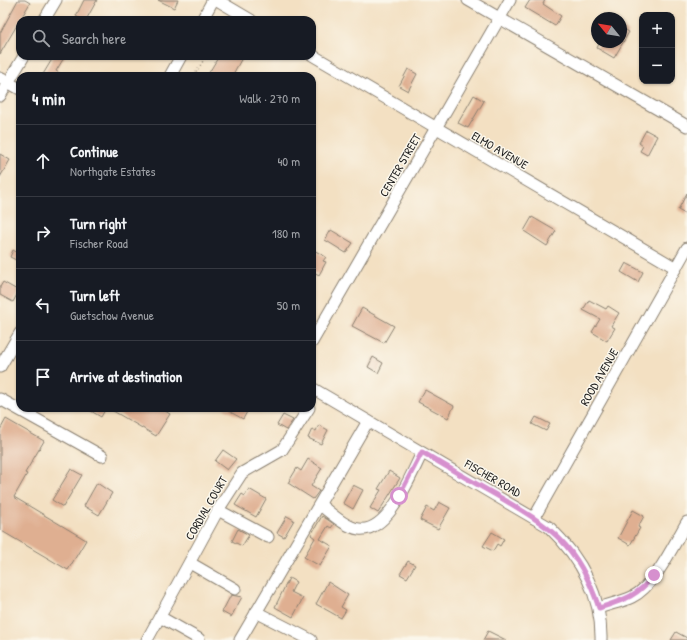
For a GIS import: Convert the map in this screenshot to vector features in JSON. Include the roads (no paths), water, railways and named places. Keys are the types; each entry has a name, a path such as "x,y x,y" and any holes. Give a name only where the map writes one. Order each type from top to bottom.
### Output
{"street":[{"path":"46,16 56,0"},
{"path":"204,16 213,0"},
{"path":"217,0 244,16"},
{"path":"468,0 687,126"},
{"name":"CENTER STREET","path":"316,335 510,0"},
{"name":"ELMO AVENUE","path":"316,57 676,268"},
{"path":"0,96 4,80 21,60"},
{"path":"172,72 179,60"},
{"path":"4,80 16,87"},
{"name":"ROOD AVENUE","path":"534,518 687,248"},
{"path":"0,367 16,340"},
{"name":"FISCHER ROAD","path":"316,390 549,527 574,554 586,573 599,608 601,640"},
{"path":"0,399 16,408"},
{"path":"23,412 102,456"},
{"name":"CORDIAL COURT","path":"147,640 218,510 242,473 282,450 306,412"},
{"path":"240,640 368,421"},
{"path":"320,505 354,528 367,529 384,519 392,508 422,452"},
{"path":"218,510 268,537"},
{"path":"599,608 633,596 645,587 662,564 687,523"},
{"path":"190,563 236,589"},
{"path":"256,612 311,640"},
{"path":"160,617 200,639"}]}
